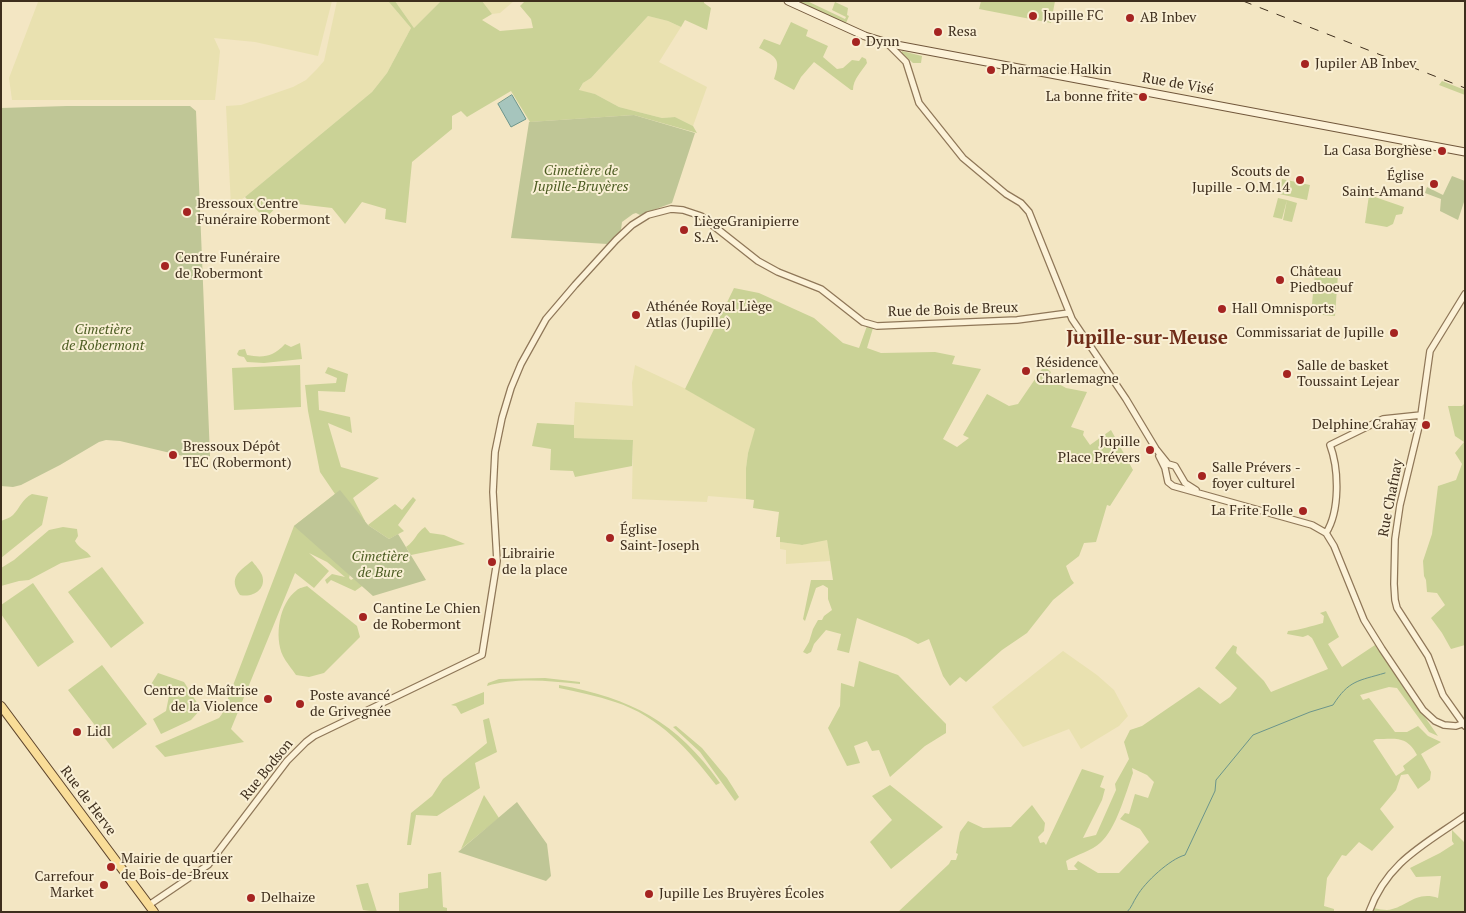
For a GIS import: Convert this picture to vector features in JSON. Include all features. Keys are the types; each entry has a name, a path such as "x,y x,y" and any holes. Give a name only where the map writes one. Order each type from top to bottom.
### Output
{"main road":[{"name":"Rue de Visé","path":"788,1 865,36 886,42 1465,152"},
{"name":"Rue de Herve","path":"1,706 152,908"}],"street":[{"path":"886,42 906,62 919,104 963,158 1006,194 1021,202 1029,212 1069,313 1126,399 1166,466 1168,482 1174,486 1312,525 1326,534 1334,546 1364,620 1423,710 1435,721 1450,726 1464,725"},
{"name":"Rue de Bois de Breux","path":"482,655 497,561 494,530 493,472 495,452 511,388 521,364 546,319 575,285 632,225 648,215 671,209 684,210 701,216 758,260 778,272 821,289 863,322 877,326 1017,320 1069,313"},
{"name":"Rue Chafnay","path":"1464,725 1444,695 1428,656 1404,621 1395,600 1394,568 1395,539 1400,505 1421,415 1430,351 1465,294"},
{"path":"1326,534 1333,518 1336,484 1336,474 1330,445 1383,419 1421,415"},
{"path":"1166,466 1171,464 1175,466 1181,478 1188,485 1203,493"},
{"path":"1174,486 1179,484 1181,478"},
{"name":"Rue Bodson","path":"152,908 208,865 287,761 306,742 482,655"},
{"path":"1369,912 1373,899 1386,878 1400,862 1465,816"}],"shaded area":[{"path":"40,1 332,1 318,56 255,42 214,38 220,51 215,100 12,100 9,78"},
{"path":"337,1 388,1 411,28 387,73 372,92 245,197 231,206 226,106 241,105 293,87 306,80 324,61"},
{"path":"395,1 441,1 414,28"},
{"path":"482,1 514,1 500,13 492,14"},
{"path":"648,16 668,21 681,27 659,62 707,87 693,126 675,117 662,118 619,107 595,94 579,91 583,83 591,78"},
{"path":"635,365 684,388 756,429 748,453 746,499 708,496 707,502 632,499 633,440 573,438 575,402 633,406 632,383"},
{"path":"827,539 830,561 786,564 786,550 780,549 780,542 802,545"},
{"path":"1063,651 1097,675 1114,690 1128,716 1119,726 1081,749 1069,729 1023,747 992,707"}],"green space":[{"path":"388,1 395,1 414,28 441,1 482,1 492,14 482,20 500,31 533,28 531,19 520,6 525,1 704,1 711,8 707,30 685,20 681,27 668,21 648,16 591,78 583,83 579,90 595,94 619,107 662,118 675,117 693,126 697,133 634,115 530,122 511,91 467,117 461,111 452,116 452,129 412,162 406,223 385,219 386,209 362,202 345,224 332,208 281,202 265,219 245,197 372,92 387,73 411,28"},
{"path":"797,1 807,1 845,19 846,17 832,10 835,2 848,8 847,15 849,16 846,23"},
{"name":"Jupille FC","path":"981,1 1055,1 1051,23 979,9"},
{"path":"791,22 808,30 806,36 828,46 823,57 837,69 843,68 852,60 859,61 862,57 866,59 867,63 856,79 853,90 814,62 801,77 794,90 774,79 777,67 776,59 759,48 764,39 780,45"},
{"path":"902,51 922,56 921,63 913,63"},
{"path":"1442,81 1465,90 1465,95 1439,85"},
{"name":"Cimetière de Robermont","path":"190,106 196,111 210,456 204,461 120,441 106,440 99,442 21,485 13,487 1,486 1,108"},
{"name":"Cimetière de Jupille-Bruyères","path":"634,115 695,133 672,203 640,215 633,214 622,222 621,230 607,244 511,238 529,122"},
{"path":"1452,176 1465,181 1465,199 1458,220 1440,211 1441,199 1425,193 1427,187 1443,195"},
{"path":"1282,179 1310,185 1307,200 1279,194"},
{"path":"1369,195 1404,207 1402,214 1396,215 1393,224 1387,227 1365,223"},
{"path":"1278,198 1287,200 1282,219 1273,217"},
{"path":"1287,200 1297,203 1292,222 1283,220"},
{"path":"1315,273 1338,274 1335,316 1311,314"},
{"path":"734,288 759,293 814,318 843,343 859,348 867,326 873,328 867,348 881,353 935,352 955,356 952,364 981,369 943,439 957,447 969,438 963,435 987,394 1009,406 1018,404 1044,366 1051,372 1048,378 1066,388 1087,392 1071,427 1084,431 1083,435 1090,445 1111,430 1133,470 1110,506 1107,505 1096,542 1084,543 1079,556 1066,566 1074,583 1053,600 1027,633 1002,650 966,682 960,677 950,686 943,676 929,639 918,644 857,618 849,653 837,650 841,634 826,630 814,644 811,652 807,654 803,652 818,620 822,620 832,610 828,599 828,588 823,585 816,588 805,621 803,619 811,580 833,580 827,540 802,545 780,542 780,537 776,537 779,512 753,508 754,500 746,499 746,468 755,429 685,389"},
{"path":"300,343 302,359 264,363 247,362 244,357 237,354 239,350 245,349 247,355 268,356 285,344 291,347"},
{"path":"300,365 301,407 234,410 232,368"},
{"path":"328,367 348,374 345,392 318,391 319,410 350,417 352,433 328,423 341,467 379,478 353,498 365,521 349,578 351,580 358,576 365,584 355,591 331,580 327,584 325,580 332,574 345,577 327,562 309,553 329,571 314,588 295,573 231,729 244,742 165,757 155,746 219,718 222,714 294,526 335,494 320,472 305,385 336,383 337,378 325,373"},
{"path":"1465,403 1465,645 1451,649 1431,618 1445,605 1437,593 1427,592 1423,561 1432,534 1438,486 1456,480 1462,464 1455,453 1464,442 1455,436 1448,406 1462,406"},
{"path":"537,423 574,425 574,438 633,440 632,466 575,477 573,471 550,470 551,449 532,446"},
{"name":"Cimetière de Bure","path":"340,490 368,525 389,539 398,534 426,580 373,596 294,526"},
{"path":"32,494 48,497 42,525 1,558 1,521 13,515 23,501"},
{"path":"413,497 416,500 398,525 404,531 389,539 368,525 395,504 402,510"},
{"path":"63,527 77,529 78,536 75,541 91,557 61,563 29,580 1,586 1,568 14,560 49,530"},
{"path":"425,527 430,533 444,535 465,544 411,555 406,547"},
{"path":"252,561 262,575 261,588 254,594 240,595 235,579 239,572"},
{"path":"102,567 144,623 111,648 68,592"},
{"path":"33,583 74,642 38,667 1,614 1,605"},
{"path":"307,586 357,626 360,637 324,673 309,677 296,675 283,656 279,640 280,621 286,603 297,590"},
{"path":"1326,611 1339,637 1328,644 1342,667 1375,645 1438,736 1429,732 1397,688 1389,687 1360,695 1363,700 1369,698 1395,732 1407,732 1418,726 1428,736 1441,742 1421,754 1431,772 1430,780 1418,789 1408,774 1401,775 1396,790 1380,809 1394,827 1372,851 1359,842 1346,856 1342,855 1327,878 1324,906 1334,909 1334,912 898,912 951,860 956,860 960,832 968,821 983,828 1011,827 1032,805 1045,823 1044,831 1038,837 1040,843 1044,842 1046,845 1082,769 1104,776 1100,787 1105,789 1102,800 1083,838 1096,835 1116,790 1115,784 1129,759 1124,742 1130,730 1142,726 1199,687 1220,704 1230,697 1237,688 1215,668 1233,645 1237,647 1236,653 1264,681 1271,692 1328,669 1312,638 1308,635 1303,637 1287,634 1288,631 1323,623 1324,616 1320,613","holes":["1376,739 1405,741 1417,755 1403,766 1405,770 1396,776 1373,741","1132,768 1147,775 1154,782 1148,798 1135,794 1129,814 1125,813 1120,819 1140,829 1149,842 1119,873 1098,873 1078,861 1074,866 1078,870 1068,870 1066,861 1097,846 1106,837 1120,810 1133,773"]},
{"path":"859,661 898,675 946,724 946,733 925,746 890,777 879,750 872,751 867,741 854,746 860,763 847,766 828,728 840,706 841,683 854,687"},
{"path":"102,665 147,724 113,749 68,690"},
{"path":"158,673 184,682 201,709 191,720 161,734 153,719 166,711 169,696 150,686"},
{"path":"545,678 580,682 580,684 510,681 487,686 488,683 499,679"},
{"path":"559,685 608,697 650,716 687,744 720,783 716,785 684,747 646,716 615,702 559,688"},
{"path":"484,692 484,704 461,714 456,706 451,705"},
{"path":"489,718 497,752 475,763 480,788 437,816 416,815 411,845 407,845 411,813 432,796 443,779 487,743 483,720"},
{"path":"676,726 702,748 727,778 739,797 735,801 700,752 673,727"},
{"path":"890,785 943,827 891,869 870,842 892,820 872,796"},
{"path":"484,795 499,818 461,849"},
{"path":"517,802 547,844 551,876 546,881 458,852"},
{"path":"1452,830 1465,843 1465,912 1373,912 1374,908 1393,909 1423,896 1438,898 1441,876 1416,877 1410,868 1454,844 1452,841"},
{"path":"441,872 443,907 447,908 447,912 399,912 399,893 428,888 428,874"},
{"path":"368,883 377,912 363,910 356,885"}],"water":[{"path":"512,95 526,119 511,127 498,104"}],"waterway":[{"path":"1127,912 1141,890 1152,878 1172,861 1185,855 1215,791 1216,780 1253,735 1310,712 1333,705 1349,686 1361,680 1385,673"}],"railway":[{"path":"1243,1 1465,88"}],"place":[{"name":"Jupille FC","path":"1033,16"},
{"name":"AB Inbev","path":"1130,18"},
{"name":"Resa","path":"938,32"},
{"name":"Dynn","path":"856,42"},
{"name":"Jupiler AB Inbev","path":"1305,64"},
{"name":"Pharmacie Halkin","path":"991,70"},
{"name":"La bonne frite","path":"1143,97"},
{"name":"La Casa Borghèse","path":"1442,151"},
{"name":"Scouts de Jupille - O.M.14","path":"1300,180"},
{"name":"Église Saint-Amand","path":"1434,184"},
{"name":"Bressoux Centre Funéraire Robermont","path":"187,212"},
{"name":"LiègeGranipierre S.A.","path":"684,230"},
{"name":"Centre Funéraire de Robermont","path":"165,266"},
{"name":"Château Piedboeuf","path":"1280,280"},
{"name":"Hall Omnisports","path":"1222,309"},
{"name":"Athénée Royal Liège Atlas (Jupille)","path":"636,315"},
{"name":"Commissariat de Jupille","path":"1394,333"},
{"name":"Résidence Charlemagne","path":"1026,371"},
{"name":"Salle de basket Toussaint Lejear","path":"1287,374"},
{"name":"Delphine Crahay","path":"1426,425"},
{"name":"Jupille Place Prévers","path":"1150,450"},
{"name":"Bressoux Dépôt TEC (Robermont)","path":"173,455"},
{"name":"Salle Prévers - foyer culturel","path":"1202,476"},
{"name":"La Frite Folle","path":"1303,511"},
{"name":"Église Saint-Joseph","path":"610,538"},
{"name":"Librairie de la place","path":"492,562"},
{"name":"Cantine Le Chien de Robermont","path":"363,617"},
{"name":"Centre de Maîtrise de la Violence","path":"268,699"},
{"name":"Poste avancé de Grivegnée","path":"300,704"},
{"name":"Lidl","path":"77,732"},
{"name":"Mairie de quartier de Bois-de-Breux","path":"111,867"},
{"name":"Carrefour Market","path":"104,885"},
{"name":"Jupille Les Bruyères Écoles","path":"649,894"},
{"name":"Delhaize","path":"251,898"}],"district":[{"name":"Jupille-sur-Meuse","path":"1147,339"}]}
